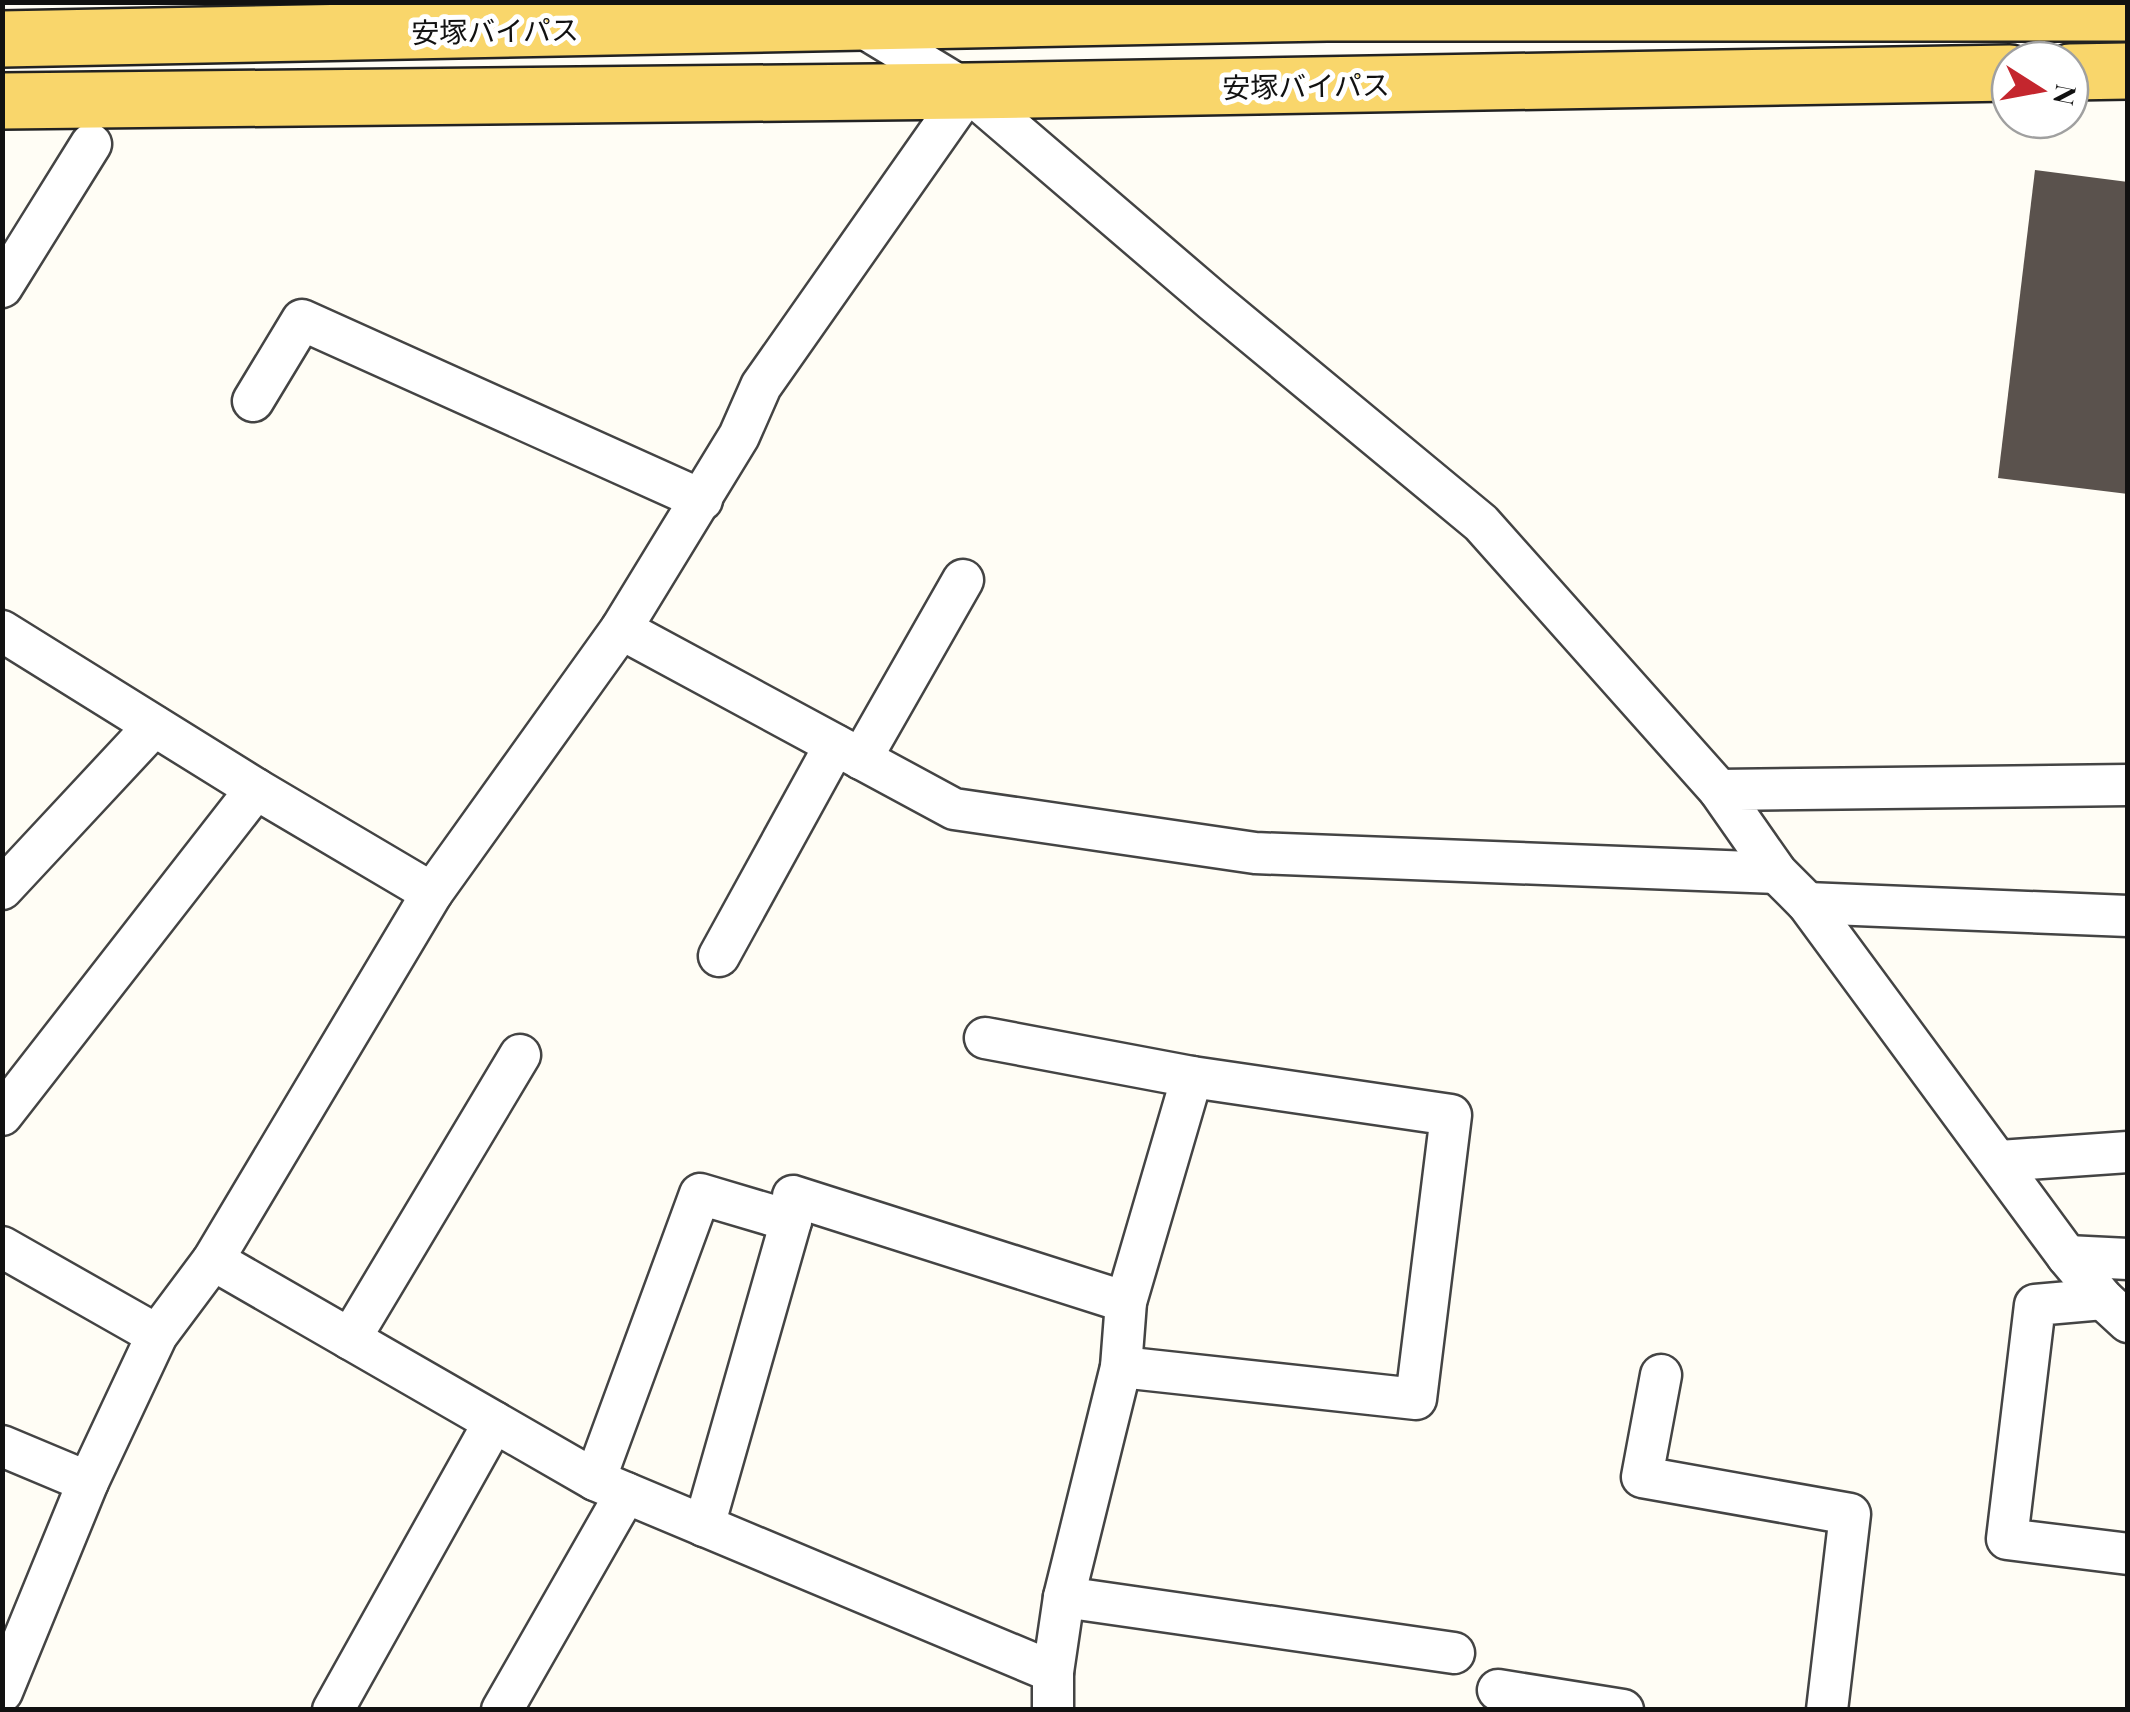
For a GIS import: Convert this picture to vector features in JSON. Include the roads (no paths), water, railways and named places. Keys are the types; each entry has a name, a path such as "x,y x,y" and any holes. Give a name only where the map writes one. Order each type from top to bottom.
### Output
{"main road":[{"name":"安塚バイパス","path":"2,39 846,13 2128,13"},
{"path":"2090,71 2128,70"},
{"name":"安塚バイパス","path":"2,102 1990,72"}],"street":[{"path":"846,13 968,90 1480,523 1719,790 1776,873 1807,903 2067,1256 2115,1310"},
{"path":"2,1692 88,1482 157,1335 212,1260 432,893 621,629 739,436 761,386 968,90"},
{"path":"2,288 91,144"},
{"path":"253,401 302,320 702,500"},
{"path":"719,956 963,580"},
{"path":"621,629 954,809 1255,853 1776,873"},
{"path":"2,631 432,893"},
{"path":"2,888 154,726"},
{"path":"1719,790 2128,784"},
{"path":"2,1115 256,789"},
{"path":"1807,903 2128,916"},
{"path":"985,1038 1192,1077 1450,1115 1416,1400 1121,1367"},
{"path":"350,1339 520,1055"},
{"path":"212,1260 610,1486 704,1526 1053,1691 1064,1597 1121,1367 1126,1302 1192,1077"},
{"path":"2000,1162 2128,1152"},
{"path":"502,1710 610,1486 700,1194 790,1221"},
{"path":"704,1526 790,1221 792,1196 1126,1302"},
{"path":"2,1247 157,1335"},
{"path":"2067,1256 2128,1259"},
{"path":"2115,1310 2036,1305 2007,1539 2128,1554"},
{"path":"1661,1376 1642,1477 1850,1514 1827,1710"},
{"path":"332,1710 494,1422"},
{"path":"2,1446 88,1482"},
{"path":"1064,1597 1454,1654"},
{"path":"1498,1690 1623,1710"}]}
